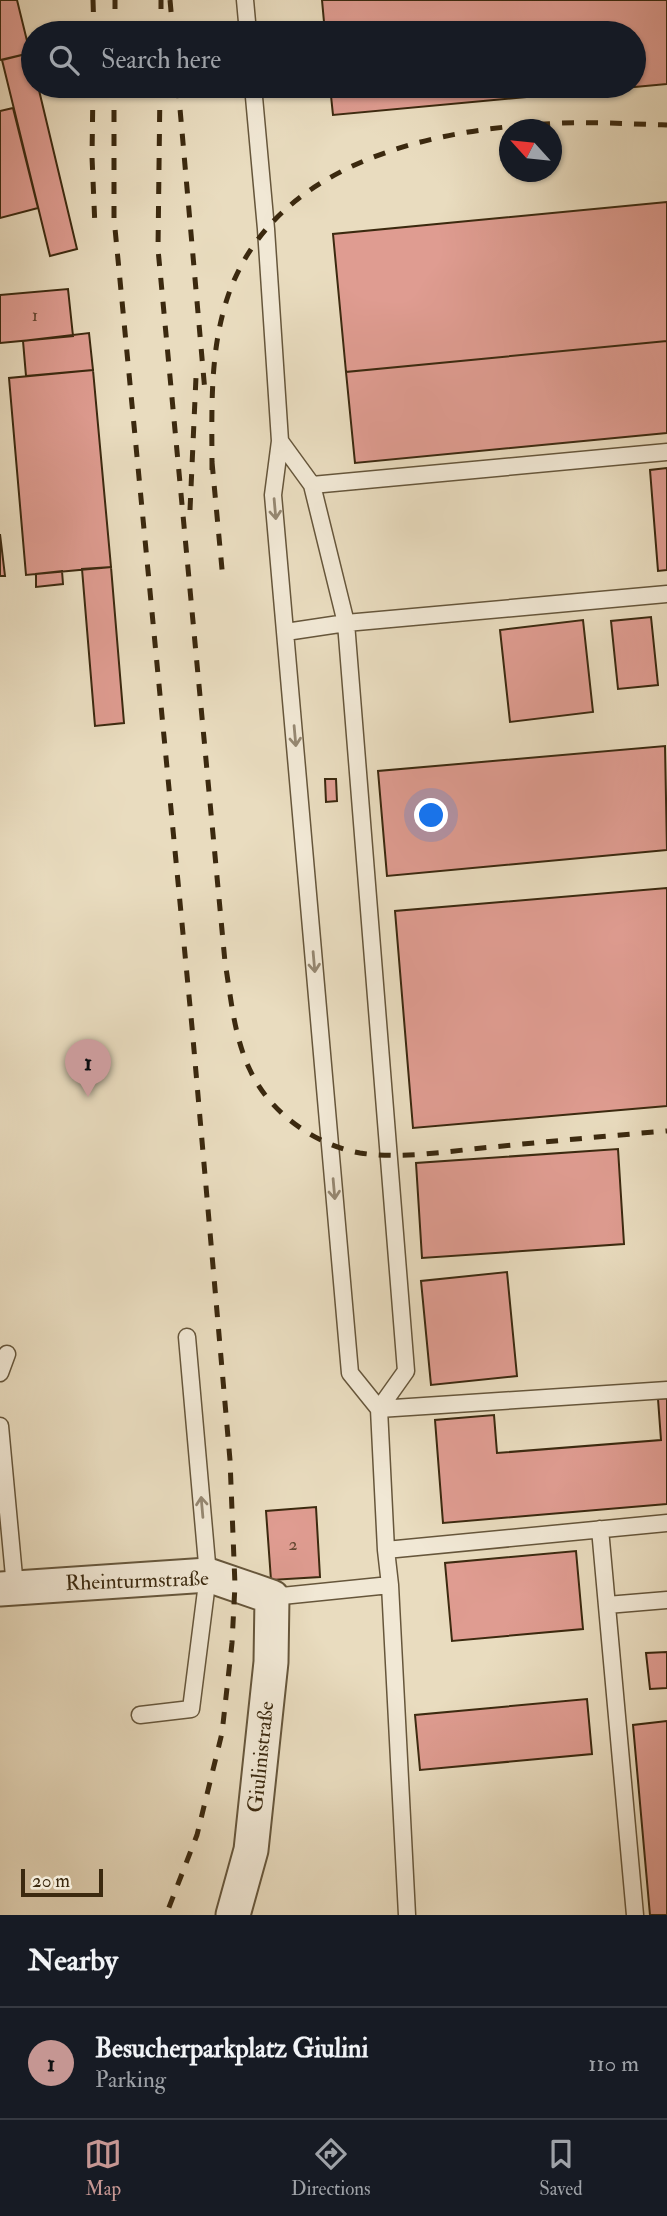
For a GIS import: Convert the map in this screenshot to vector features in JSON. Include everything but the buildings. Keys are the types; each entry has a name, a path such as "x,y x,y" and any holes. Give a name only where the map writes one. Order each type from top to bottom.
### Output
{"street":[{"name":"Rheinturmstraße","path":"7,1588 208,1574 272,1597"},
{"name":"Giulinistraße","path":"233,1915 251,1850 271,1662 272,1597"}],"lane":[{"path":"245,0 247,21"},
{"path":"254,98 280,441 273,495 350,1373 379,1409 407,1915"},
{"path":"280,441 312,485 346,623 407,1371 379,1409"},
{"path":"312,485 667,452"},
{"path":"286,632 346,623 667,594"},
{"path":"140,1714 191,1709 208,1574 187,1337"},
{"path":"0,1373 8,1354"},
{"path":"379,1409 667,1390"},
{"path":"0,1426 7,1588"},
{"path":"386,1550 667,1523"},
{"path":"600,1529 635,1915"},
{"path":"272,1597 390,1586"},
{"path":"607,1605 667,1600"}],"railway":[{"path":"93,0 94,21"},
{"path":"115,0 115,21"},
{"path":"161,0 161,21"},
{"path":"170,0 172,21"},
{"path":"93,98 95,227"},
{"path":"114,98 114,218 192,1027 230,1460 235,1585 222,1733 197,1835 166,1915"},
{"path":"160,98 158,249 225,962 237,1031 250,1070 269,1100 295,1124 326,1143 360,1153 421,1154 667,1131"},
{"path":"179,98 205,392"},
{"path":"212,470 215,360 217,339 228,296 249,252 279,216 315,186 357,164 403,147 450,135 560,123 667,125"},
{"path":"190,510 196,377"},
{"path":"212,462 223,580"}],"place":[{"name":"Besucherparkplatz Giulini","path":"88,1097"}]}
